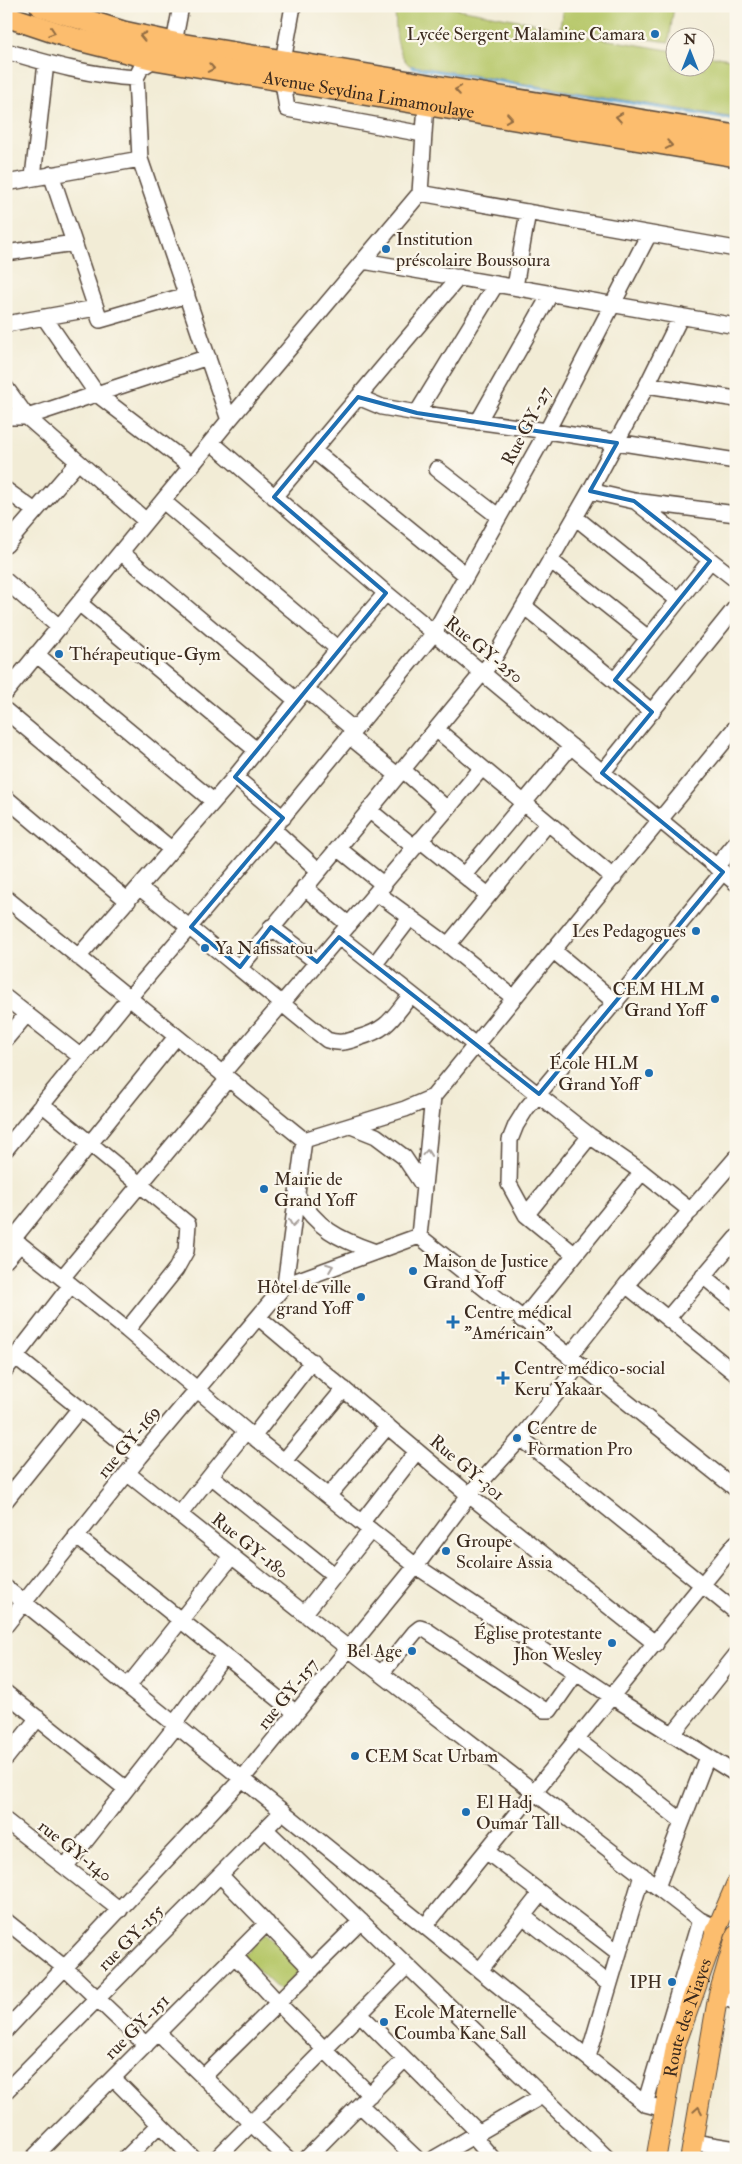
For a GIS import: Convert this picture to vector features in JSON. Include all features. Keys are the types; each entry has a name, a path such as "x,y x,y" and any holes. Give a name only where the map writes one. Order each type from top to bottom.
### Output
{"highway":[{"name":"Avenue Seydina Limamoulaye","path":"41,6 74,12 123,32 426,104 736,156"},
{"name":"Avenue Seydina Limamoulaye","path":"6,16 75,39 155,58 281,70 736,136"}],"main road":[{"name":"Route des Niayes","path":"656,2158 676,2044 709,1924 736,1884"},
{"name":"Route des Niayes","path":"692,2150 727,1999 736,1936"}],"street":[{"path":"174,43 181,6"},
{"path":"293,6 281,70 286,109 423,134"},
{"path":"6,51 46,63 118,77 136,78"},
{"path":"155,58 141,68 136,78 140,159 229,420"},
{"path":"33,177 46,63"},
{"path":"6,691 122,553 229,420 420,193 426,104"},
{"path":"6,182 140,159"},
{"path":"51,174 100,320 187,295"},
{"path":"420,193 736,249"},
{"path":"515,287 528,212"},
{"name":"Rue GY-27","path":"6,1149 129,998 278,824 434,633 547,431 650,234"},
{"path":"6,253 74,243"},
{"path":"364,260 736,326"},
{"path":"274,497 458,277"},
{"path":"417,413 496,284"},
{"path":"478,422 551,294"},
{"path":"6,324 96,308"},
{"path":"240,967 318,870 437,730 492,660 617,443 681,316"},
{"path":"44,318 97,394 191,466"},
{"path":"6,417 27,417 208,357"},
{"path":"647,385 736,399"},
{"path":"6,388 27,417 146,521 148,520"},
{"path":"358,398 382,407 417,413 547,431 736,461"},
{"name":"Rue GY-250","path":"211,442 386,593 660,822 736,883"},
{"path":"313,450 466,575"},
{"path":"6,545 78,462"},
{"path":"437,469 499,516"},
{"path":"6,490 35,512"},
{"path":"590,491 634,501 736,514"},
{"path":"634,501 736,580"},
{"path":"162,502 338,649"},
{"path":"575,517 678,600"},
{"path":"122,553 447,808"},
{"path":"550,560 648,638"},
{"path":"614,680 710,561"},
{"path":"6,581 59,627"},
{"path":"78,957 235,777 338,649 386,593"},
{"path":"80,603 256,750"},
{"path":"524,606 652,712"},
{"path":"602,773 736,607"},
{"path":"36,654 213,802"},
{"path":"6,711 172,850"},
{"path":"304,1140 405,1109 433,1097 660,822 729,744 736,727"},
{"path":"437,730 614,878"},
{"path":"464,875 570,746"},
{"path":"140,1457 80,1408 10,1362 66,1282 282,1004 482,768"},
{"path":"235,777 318,870"},
{"path":"6,798 128,901"},
{"path":"369,810 464,875 488,895"},
{"path":"448,944 548,823"},
{"path":"574,1254 526,1215 509,1184 510,1140 516,1125 539,1094 616,1003 720,869 736,843"},
{"path":"338,848 410,918 448,944 514,998"},
{"path":"304,887 349,925"},
{"path":"140,888 240,967 282,1004 328,1040 335,1043 344,1043 381,1030 412,994"},
{"path":"6,898 304,1140"},
{"path":"374,965 410,918"},
{"path":"271,927 317,962"},
{"path":"339,937 590,1136 642,1172 692,1211"},
{"path":"554,951 616,1003"},
{"path":"6,998 80,1057"},
{"path":"6,1039 27,1014"},
{"path":"6,1260 13,1238 176,1037"},
{"path":"419,1236 433,1097"},
{"path":"42,1104 188,1224 186,1251 176,1270 126,1330"},
{"path":"351,1126 376,1136 404,1156 424,1186"},
{"path":"526,1215 590,1136"},
{"path":"304,1140 284,1285 373,1251 419,1236"},
{"name":"rue GY-157","path":"6,2030 242,1779 416,1566 469,1495 521,1438 626,1286 733,1167"},
{"path":"522,1320 642,1172"},
{"path":"297,1195 307,1212 324,1229 350,1243 373,1251"},
{"path":"419,1236 736,1490"},
{"path":"13,1238 250,1434 416,1566 611,1696 736,1774"},
{"path":"668,1318 734,1241"},
{"path":"703,1276 736,1303"},
{"name":"rue GY-169","path":"6,1625 140,1457 284,1285"},
{"path":"626,1286 736,1374"},
{"name":"Rue GY-301","path":"258,1316 469,1495 656,1644"},
{"path":"180,1514 312,1361"},
{"path":"284,1461 344,1388"},
{"path":"6,1500 80,1408"},
{"path":"329,1496 388,1426"},
{"path":"521,1438 736,1612"},
{"path":"304,1614 334,1576 417,1451"},
{"name":"Rue GY-180","path":"127,1473 381,1674 642,1876 709,1924"},
{"path":"211,1476 334,1576"},
{"path":"76,1536 296,1714"},
{"path":"426,1925 736,1544"},
{"path":"128,1686 232,1556"},
{"path":"6,1588 481,1969 645,2104 664,2108"},
{"path":"381,1674 420,1628 426,1630 544,1710 550,1710 576,1673"},
{"path":"672,1735 736,1655"},
{"path":"65,1867 175,1725 224,1656"},
{"path":"6,1693 126,1789"},
{"path":"6,1758 38,1718"},
{"path":"576,1739 682,1821"},
{"path":"658,1887 707,1757"},
{"name":"rue GY-155","path":"6,2092 283,1811"},
{"name":"rue GY-140","path":"6,1822 120,1910"},
{"path":"265,1829 607,2158"},
{"path":"486,1851 618,1953"},
{"path":"220,1875 312,1970"},
{"path":"588,2057 642,1876"},
{"path":"481,1969 541,1893"},
{"path":"523,1916 609,1984"},
{"path":"6,1921 65,1968 146,2045"},
{"path":"204,2077 361,1921"},
{"name":"rue GY-151","path":"33,2158 267,1924"},
{"path":"645,2104 709,1924"},
{"path":"235,1956 278,2003 325,2049 365,2100 416,2158"},
{"path":"218,2158 250,2122 361,2015 408,1966"},
{"path":"361,2015 476,2134 492,2158"},
{"path":"158,2033 287,2158"},
{"path":"307,2158 405,2059"},
{"path":"113,2078 193,2158"},
{"path":"435,2158 542,2096"},
{"path":"126,2158 160,2124"},
{"path":"692,2150 736,2149"}],"highlighted area":[{"path":"358,397 417,413 617,443 590,491 634,501 710,561 615,680 652,712 602,773 723,872 539,1094 339,937 317,962 271,927 240,967 191,927 283,818 235,777 386,593 274,497"}],"green space":[{"path":"395,6 442,6 540,24 556,31 664,49 664,78 714,78 714,56 736,60 736,118 409,65 398,45"},
{"path":"563,6 674,6 671,28 664,28 664,41 560,27"},
{"path":"266,1933 302,1968 280,1991 243,1956"}],"waterway":[{"path":"412,67 736,120"}],"place":[{"name":"Lycée Sergent Malamine Camara","path":"655,34"},
{"name":"Institution préscolaire Boussoura","path":"386,249"},
{"name":"Thérapeutique-Gym","path":"59,654"},
{"name":"Les Pedagogues","path":"696,931"},
{"name":"Ya Nafissatou","path":"205,948"},
{"name":"CEM HLM Grand Yoff","path":"715,999"},
{"name":"École HLM Grand Yoff","path":"649,1073"},
{"name":"Mairie de Grand Yoff","path":"264,1189"},
{"name":"Maison de Justice Grand Yoff","path":"413,1271"},
{"name":"Hôtel de ville grand Yoff","path":"361,1297"},
{"name":"Centre médical \"Américain\"","path":"453,1322"},
{"name":"Centre médico-social Keru Yakaar","path":"503,1378"},
{"name":"Centre de Formation Pro","path":"517,1438"},
{"name":"Groupe Scolaire Assia","path":"446,1551"},
{"name":"Église protestante Jhon Wesley","path":"612,1643"},
{"name":"Bel Age","path":"412,1651"},
{"name":"CEM Scat Urbam","path":"355,1756"},
{"name":"El Hadj Oumar Tall","path":"466,1812"},
{"name":"IPH","path":"672,1982"},
{"name":"Ecole Maternelle Coumba Kane Sall","path":"384,2022"}]}
